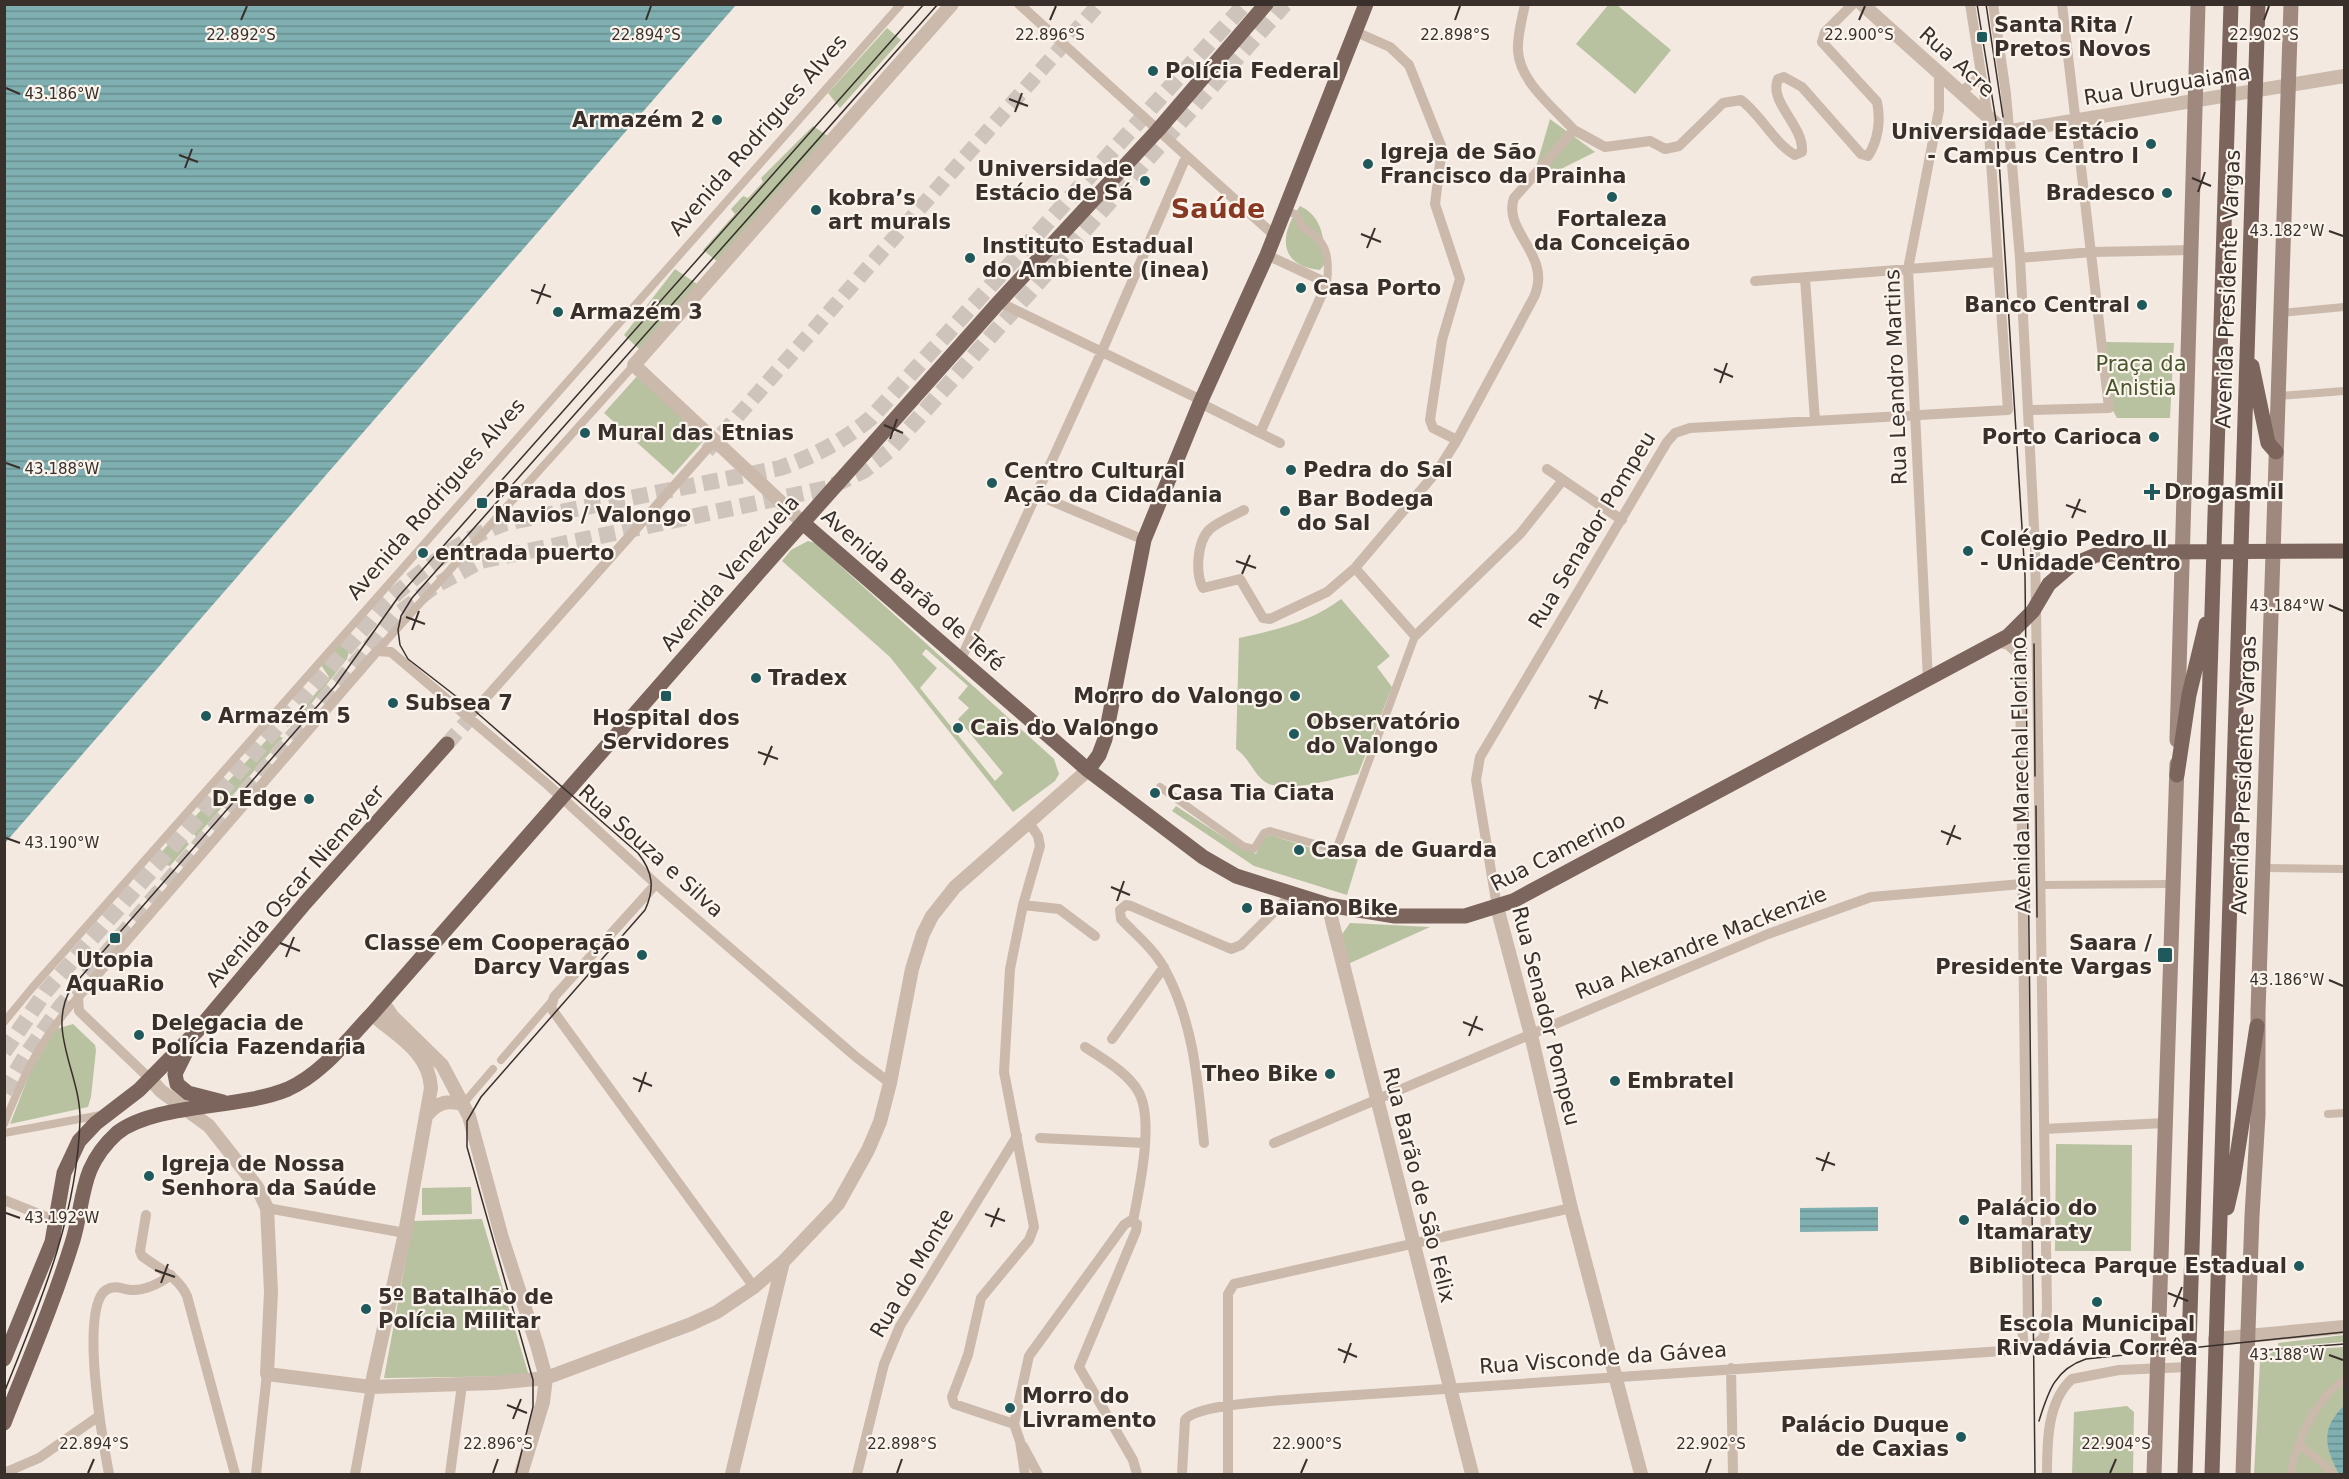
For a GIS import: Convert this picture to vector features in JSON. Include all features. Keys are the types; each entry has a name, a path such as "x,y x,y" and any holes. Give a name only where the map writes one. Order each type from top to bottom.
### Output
{"main road":[{"name":"Avenida Venezuela","path":"4,1423 53,1299 74,1238 86,1180 97,1156 118,1133 131,1125 154,1117 274,1094 301,1082 323,1066 372,1014 999,302 1158,130 1266,4"},
{"path":"1088,770 1099,755 1105,739 1144,540 1201,401 1275,236 1366,4"},
{"name":"Avenida Presidente Vargas","path":"2154,1474 2177,775 2198,4"},
{"name":"Avenida Presidente Vargas","path":"2185,1474 2231,4"},
{"name":"Avenida Presidente Vargas","path":"2212,1474 2258,4"},
{"name":"Avenida Presidente Vargas","path":"2243,1474 2258,1121 2262,868 2286,86 2291,4"},
{"path":"2247,339 2268,443 2276,452"},
{"name":"Avenida Barão de Tefé","path":"803,523 1088,770"},
{"name":"Rua Camerino","path":"1088,770 1220,868 1251,882 1328,905 1369,913 1420,917 1465,916 1513,901 2008,636 2029,616 2049,584 2070,566 2096,555 2344,551"},
{"path":"2177,775 2189,695 2213,598"},
{"name":"Avenida Oscar Niemeyer","path":"4,1359 42,1268 56,1221 64,1173 72,1153 85,1134 150,1079 198,1030 299,910 447,744"},
{"path":"2219,1237 2234,1182 2258,1026"},
{"path":"198,1030 175,1074 177,1084 188,1094 229,1103"}],"street":[{"name":"Avenida Rodrigues Alves","path":"4,1022 901,4"},
{"path":"4,1124 22,1078 39,1045 77,1000 381,650 952,4"},
{"path":"1019,4 1275,236"},
{"path":"1525,4 1518,49 1520,63 1533,85 1574,130 1605,147 1650,141 1665,149 1672,149 1679,146 1724,103 1741,100 1754,109 1786,150 1796,155 1802,152 1803,140 1777,96 1775,86 1778,80 1784,77 1802,87 1861,154 1868,156 1876,136 1879,114 1877,102 1822,42 1825,32 1853,4"},
{"name":"Rua Acre","path":"1862,4 1998,126"},
{"name":"Avenida Marechal Floriano","path":"1970,4 1981,76 1998,126 2020,258 2038,602 2047,1329 2040,1343 2024,1348 2022,1326 2028,1325 2028,1180 2019,663 2017,653 2008,645 1996,642"},
{"name":"Avenida Marechal Floriano","path":"1917,416 2008,410 1998,262 1998,126 2006,94 1993,4"},
{"path":"2029,410 2109,408 2062,4"},
{"path":"1356,33 1390,47 1409,65 1442,148 1435,204 1461,279 1442,340 1430,420 1433,428 1457,440"},
{"name":"Rua Leandro Martins","path":"1929,680 1908,269 1939,110 1939,74"},
{"path":"1961,92 1981,76"},
{"name":"Rua Uruguaiana","path":"1998,126 2077,121 2344,76"},
{"path":"1244,510 1212,528 1206,535 1198,568 1203,588 1240,579 1263,618 1268,620 1327,592 1356,568 1438,470 1457,440 1539,285 1539,267 1512,209 1514,198 1574,130"},
{"path":"961,659 1102,351 1186,157"},
{"path":"1260,433 1327,283 1328,251 1314,234 1302,227 1297,215 1285,210"},
{"path":"2020,258 2092,252 2192,250"},
{"path":"1267,255 1327,283"},
{"path":"1755,281 1998,262"},
{"path":"1805,278 1815,421 1917,416"},
{"path":"999,302 1102,351 1280,443"},
{"path":"2280,313 2344,307"},
{"name":"Avenida Barão de Tefé","path":"634,365 803,523"},
{"path":"2278,396 2344,391"},
{"name":"Rua Senador Pompeu","path":"1641,1474 1571,1208 1531,1035 1497,907 1476,780 1480,757 1667,442 1675,434 1690,428 1815,421"},
{"path":"468,718 714,441"},
{"path":"1547,469 1622,520"},
{"path":"1160,787 1243,846 1254,849 1264,833 1270,831 1336,850 1415,636 1520,534 1563,480"},
{"path":"1035,494 1144,540"},
{"path":"1356,568 1415,636"},
{"name":"Rua Souza e Silva","path":"381,650 391,652 562,797 656,884 856,1058 890,1083"},
{"path":"267,1374 371,1387 462,1385 546,1378 692,1324 717,1312 753,1287 783,1262 845,1194 880,1122 890,1083 912,969 923,934 932,916 955,887 1030,824 1088,770"},
{"path":"1014,1424 954,1404 952,1397 968,1355 981,1298 1033,1234 1034,1220 1006,1088 1005,1043 1010,969 1023,905 1040,846 1038,836 1030,824"},
{"path":"2262,868 2344,869"},
{"path":"501,1060 656,884"},
{"name":"Rua Alexandre Mackenzie","path":"1274,1143 1768,934 1870,897 2022,884"},
{"path":"2042,885 2173,884"},
{"path":"1204,1143 1190,1032 1164,967 1121,919 1120,909 1126,905 1131,906 1231,949 1242,945 1291,895"},
{"path":"1023,905 1059,909 1095,936"},
{"name":"Rua Barão de São Félix","path":"1328,905 1375,1100 1472,1474"},
{"path":"1112,1039 1164,967"},
{"path":"77,1000 79,1011 90,1022 161,1091 190,1111 219,1138 257,1187 267,1208 271,1292 267,1374 256,1474"},
{"path":"382,1001 392,1016 442,1065 463,1104 546,1378 538,1424 521,1474"},
{"path":"551,1002 555,1014 753,1287"},
{"path":"355,1474 371,1387 405,1233 428,1114 431,1082 424,1062 411,1047 372,1014"},
{"path":"1085,1047 1125,1076 1140,1093 1144,1107 1145,1143 1133,1221"},
{"path":"463,1104 493,1070"},
{"path":"428,1114 439,1104 451,1102 463,1104"},
{"path":"2328,1114 2344,1113"},
{"path":"4,1133 107,1114"},
{"path":"2044,1129 2165,1124"},
{"name":"Rua do Monte","path":"857,1474 884,1364 900,1326 1017,1136"},
{"path":"1040,1138 1145,1143"},
{"path":"4,1200 56,1221"},
{"path":"267,1208 405,1233"},
{"path":"1228,1474 1228,1294 1234,1284 1571,1208"},
{"path":"146,1215 140,1251 142,1256 171,1275 181,1285 187,1296 235,1474"},
{"path":"1038,1474 1020,1441 1014,1424 1025,1366 1033,1347 1124,1225 1133,1221"},
{"path":"1133,1221 1137,1224 1136,1231 1079,1367 1133,1460 1137,1474"},
{"path":"732,1474 783,1262"},
{"path":"108,1474 99,1416 94,1318 100,1295 115,1287 133,1290 147,1288 171,1275"},
{"path":"2216,1339 2344,1327"},
{"name":"Rua Visconde da Gávea","path":"1182,1474 1183,1424 1187,1417 1192,1413 1227,1407 1297,1399 2024,1348"},
{"path":"2047,1474 2048,1434 2060,1396 2071,1381 2081,1376 2157,1367 2189,1367"},
{"path":"1731,1368 1733,1474"},
{"path":"2290,1474 2299,1445 2321,1404 2344,1381"},
{"path":"450,1474 462,1385"},
{"path":"4,1473 39,1458 99,1416"},
{"path":"1020,1441 1025,1474"},
{"path":"2299,1445 2333,1474"}],"green space":[{"path":"1609,4 1617,5 1671,50 1635,94 1576,44"},
{"path":"887,28 901,40 840,108 828,93"},
{"path":"1550,119 1595,152 1531,184"},
{"path":"813,126 828,136 718,262 703,250 735,214 731,209 743,196 748,198 763,182 761,178"},
{"path":"1300,206 1314,217 1321,231 1324,265 1320,270 1296,262 1286,247 1288,227"},
{"path":"675,269 697,284 639,349 624,335"},
{"name":"Praça da Anistia","path":"2106,342 2174,343 2170,418 2117,418 2112,409"},
{"path":"639,374 705,439 673,475 604,413"},
{"path":"808,541 815,543 1054,759 1059,774 1055,781 1013,812 890,657 782,561 791,550","holes":["926,649 968,686 958,698 969,708 958,719 1003,773 995,781 920,688 937,668 922,654"]},
{"path":"1341,599 1390,656 1377,667 1392,687 1358,774 1299,786 1276,786 1267,783 1258,776 1241,752 1236,749 1239,638 1305,619"},
{"path":"345,639 351,645 347,659 295,724 290,723 285,714 290,708 299,713 329,677 321,665"},
{"path":"273,733 283,738 196,837 188,824 204,807 210,809 223,793 219,791"},
{"path":"1176,806 1231,842 1256,854 1264,837 1270,835 1321,851 1358,859 1347,895 1254,866 1172,811"},
{"path":"178,833 189,844 170,866 154,861"},
{"path":"1350,923 1430,927 1348,964 1340,937"},
{"path":"73,1024 95,1045 96,1050 88,1107 10,1124 31,1070 56,1029"},
{"path":"2056,1144 2132,1145 2131,1251 2055,1251"},
{"path":"471,1187 472,1214 422,1215 422,1188"},
{"path":"482,1219 529,1376 384,1378 413,1221"},
{"path":"2344,1335 2344,1342 2278,1347 2278,1343"},
{"path":"2344,1347 2344,1474 2254,1474 2260,1361 2273,1352"},
{"path":"2127,1406 2134,1412 2133,1474 2072,1474 2074,1412"}],"water":[{"path":"4,5 736,5 5,843"},
{"path":"1878,1207 1878,1231 1800,1232 1800,1208"},
{"path":"2344,1406 2344,1474 2339,1474 2330,1456 2327,1438 2331,1422"}],"tunnel":[{"path":"707,451 1099,4"},
{"path":"4,1052 46,991 383,606 411,581 440,558 472,538 506,523 780,468 816,453 849,434 871,418 1245,4"},
{"path":"4,1092 26,1055 61,1006 398,614 436,585 481,561 828,488 865,470 889,451 1285,4"},
{"path":"447,744 478,709"}],"tram line":[{"path":"4,1393 43,1293 64,1226 72,1191 80,1120 79,1103 66,1052 62,1019 65,1003 72,987 335,686 399,596 924,4"},
{"path":"516,1474 533,1407 533,1380 467,1147 467,1121 481,1097 645,910 651,880 647,867 638,853 475,711 408,659 400,645 398,630 401,616 412,598 938,4"},
{"path":"1977,4 1997,127 2025,576 2035,1474"},
{"path":"1986,4 2003,117"},
{"path":"2034,644 2035,776"},
{"path":"2036,806 2037,917"},
{"path":"2039,1421 2050,1391 2060,1375 2075,1363 2086,1359 2344,1332"},
{"path":"2252,1351 2344,1344"}],"place":[{"name":"Santa Rita / Pretos Novos","path":"1982,37"},
{"name":"Polícia Federal","path":"1153,71"},
{"name":"Armazém 2","path":"717,120"},
{"name":"Universidade Estácio - Campus Centro I","path":"2151,144"},
{"name":"Igreja de São Francisco da Prainha","path":"1368,164"},
{"name":"Universidade Estácio de Sá","path":"1145,181"},
{"name":"Bradesco","path":"2167,193"},
{"name":"Fortaleza da Conceição","path":"1612,197"},
{"name":"kobra’s art murals","path":"816,210"},
{"name":"Instituto Estadual do Ambiente (inea)","path":"970,258"},
{"name":"Casa Porto","path":"1301,288"},
{"name":"Banco Central","path":"2142,305"},
{"name":"Armazém 3","path":"558,312"},
{"name":"Mural das Etnias","path":"585,433"},
{"name":"Porto Carioca","path":"2154,437"},
{"name":"Pedra do Sal","path":"1291,470"},
{"name":"Centro Cultural Ação da Cidadania","path":"992,483"},
{"name":"Drogasmil","path":"2152,492"},
{"name":"Parada dos Navios / Valongo","path":"482,503"},
{"name":"Bar Bodega do Sal","path":"1285,511"},
{"name":"Colégio Pedro II - Unidade Centro","path":"1968,551"},
{"name":"entrada puerto","path":"423,553"},
{"name":"Tradex","path":"756,678"},
{"name":"Hospital dos Servidores","path":"666,696"},
{"name":"Morro do Valongo","path":"1295,696"},
{"name":"Subsea 7","path":"393,703"},
{"name":"Armazém 5","path":"206,716"},
{"name":"Cais do Valongo","path":"958,728"},
{"name":"Observatório do Valongo","path":"1294,734"},
{"name":"Casa Tia Ciata","path":"1155,793"},
{"name":"D-Edge","path":"309,799"},
{"name":"Casa de Guarda","path":"1299,850"},
{"name":"Baiano Bike","path":"1247,908"},
{"name":"Utopia AquaRio","path":"115,938"},
{"name":"Classe em Cooperação Darcy Vargas","path":"642,955"},
{"name":"Saara / Presidente Vargas","path":"2165,955"},
{"name":"Delegacia de Polícia Fazendaria","path":"139,1035"},
{"name":"Theo Bike","path":"1330,1074"},
{"name":"Embratel","path":"1615,1081"},
{"name":"Igreja de Nossa Senhora da Saúde","path":"149,1176"},
{"name":"Palácio do Itamaraty","path":"1964,1220"},
{"name":"Biblioteca Parque Estadual","path":"2299,1266"},
{"name":"Escola Municipal Rivadávia Corrêa","path":"2097,1302"},
{"name":"5º Batalhão de Polícia Militar","path":"366,1309"},
{"name":"Morro do Livramento","path":"1010,1408"},
{"name":"Palácio Duque de Caxias","path":"1961,1437"}],"district":[{"name":"Saúde","path":"1218,208"}]}
